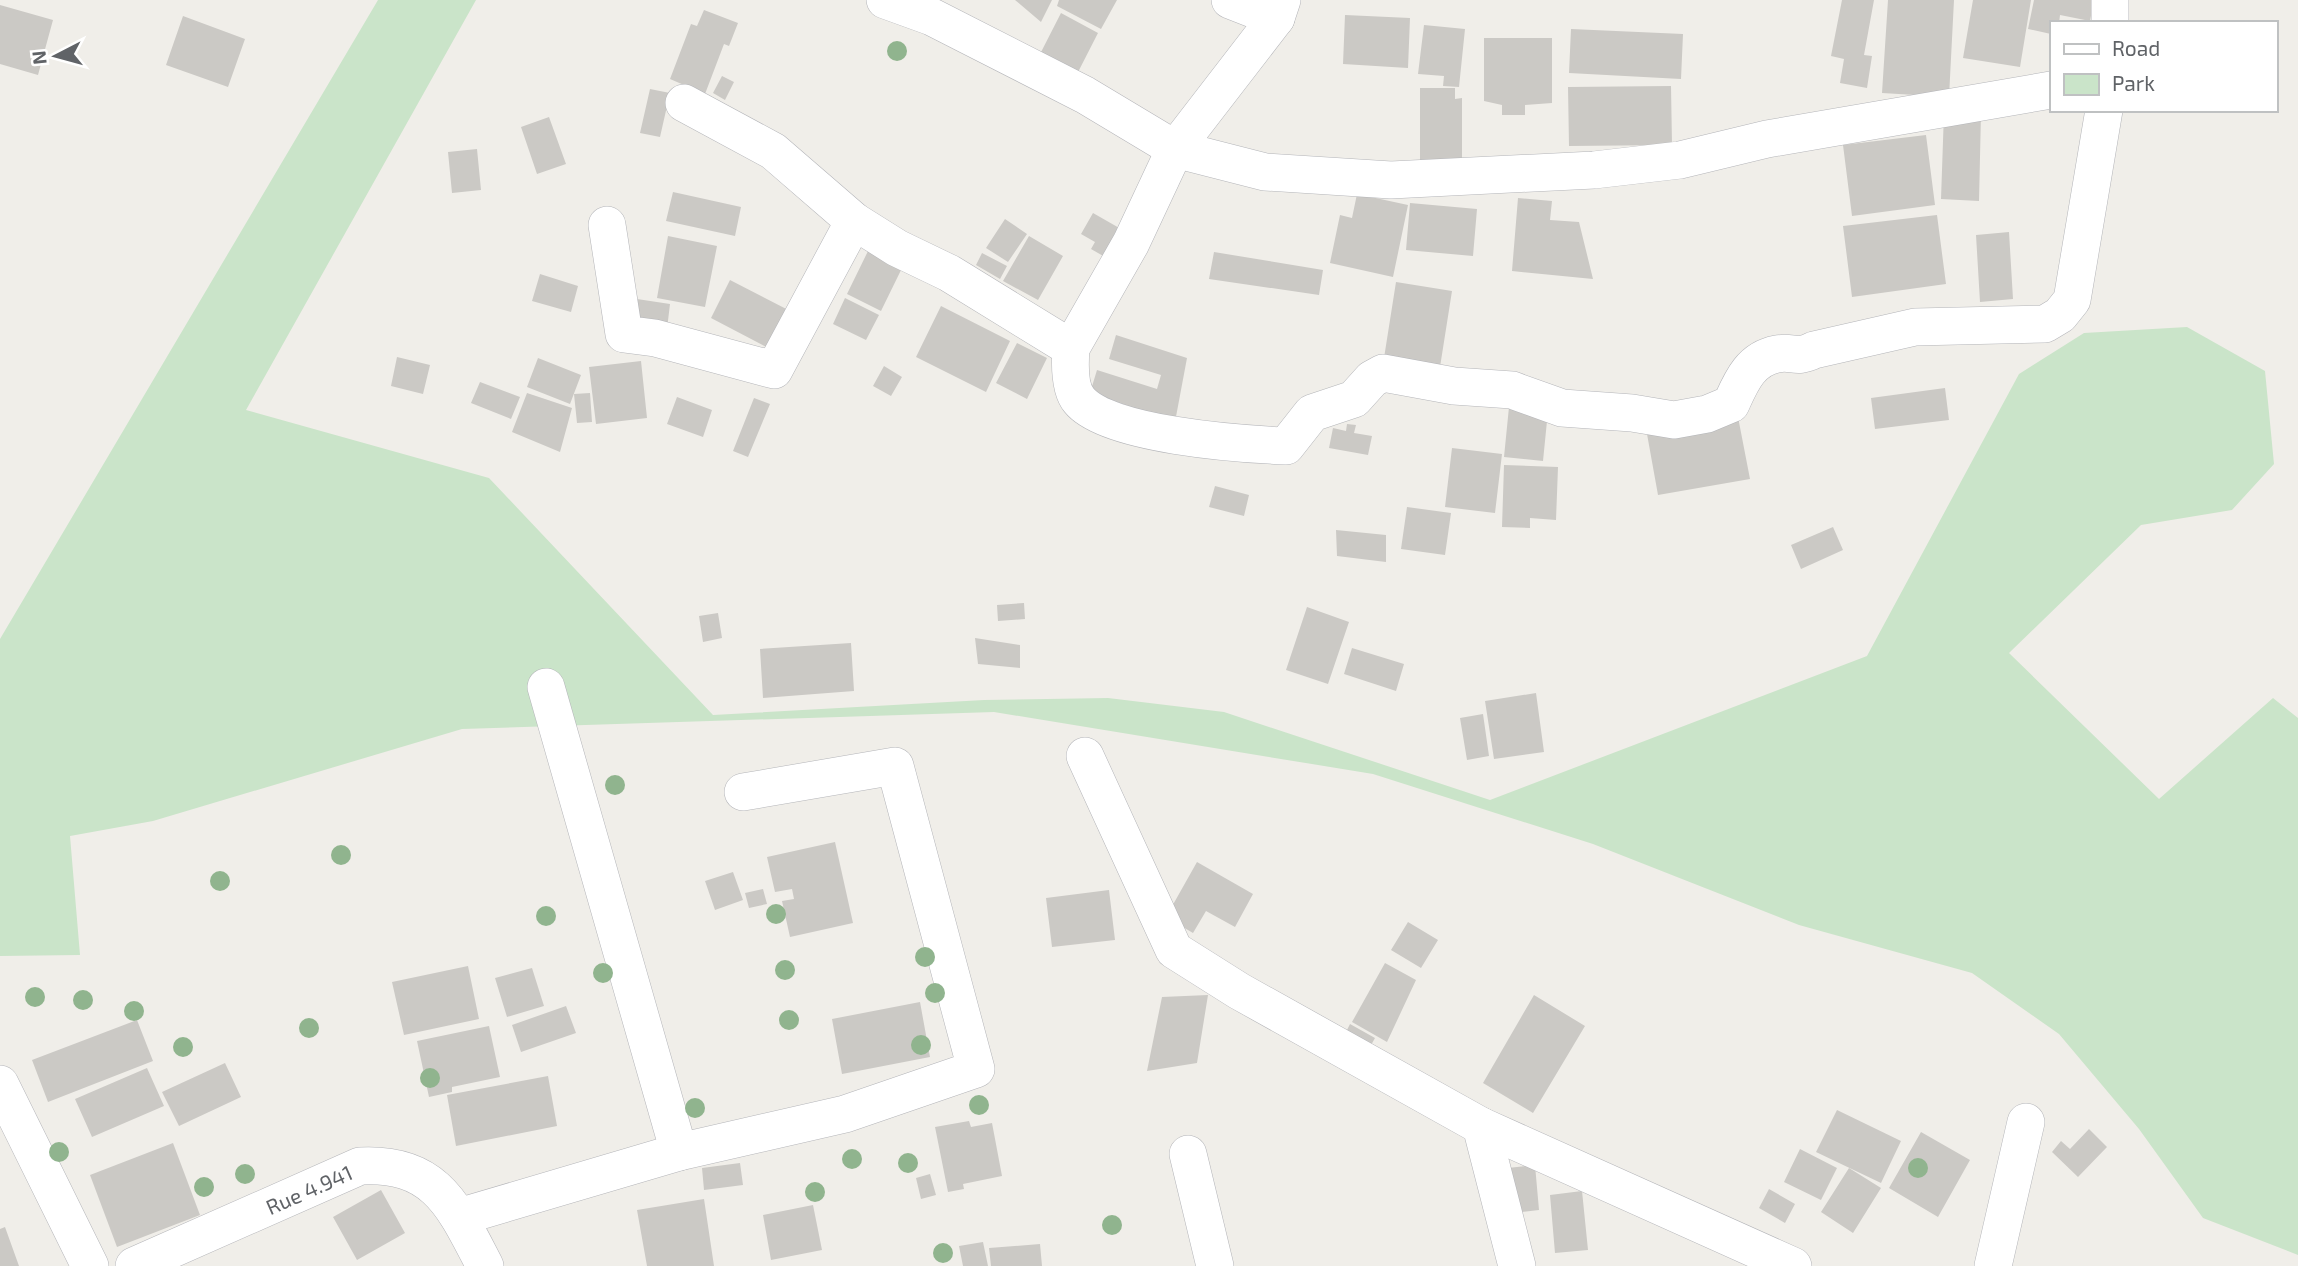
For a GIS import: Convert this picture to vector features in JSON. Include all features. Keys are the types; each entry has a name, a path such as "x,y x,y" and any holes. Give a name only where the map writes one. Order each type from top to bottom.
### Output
{"street":[{"path":"885,0 906,5 944,23 1085,95 1175,149 1265,172 1391,180 1594,170 1680,160 1768,139 2050,90"},
{"path":"1230,0 1279,9 1175,149 1131,243 1071,348 1070,363 1077,397 1090,411 1198,441 1286,446 1312,413 1354,399 1372,379 1383,373 1454,386 1512,390 1562,408 1632,413 1674,420 1707,414 1731,404 1746,371 1777,354 1800,357 1814,350 1915,327 1951,324 2022,327 2045,324 2060,315 2072,300 2104,112"},
{"path":"2110,0 2110,21"},
{"path":"684,103 773,151 854,221 897,248 949,272 1071,348"},
{"path":"607,225 624,334 655,338 774,370 854,221"},
{"path":"546,687 679,1152"},
{"path":"1084,756 1174,950 1239,991 1480,1126 1793,1266"},
{"path":"459,1217 679,1152 845,1114 976,1069 895,766 743,792"},
{"path":"0,1084 90,1266"},
{"path":"1993,1266 2025,1122"},
{"path":"1480,1126 1517,1266"},
{"path":"1188,1154 1215,1266"},
{"name":"Rue 4.941","path":"134,1266 360,1166 386,1165 407,1169 429,1182 454,1208 485,1266"}],"green space":[{"path":"378,0 476,0 246,410 489,478 713,715 984,700 1108,698 1224,712 1490,800 1867,656 2019,374 2084,333 2187,327 2265,371 2274,464 2232,510 2141,525 2009,653 2159,799 2273,698 2298,718 2298,1255 2203,1218 2139,1129 2059,1034 1972,973 1799,925 1593,844 1373,774 994,712 462,729 153,821 70,836 80,955 0,956 0,639"}],"building":[{"path":"1015,0 1052,0 1041,22"},
{"path":"1059,0 1117,0 1101,29 1057,6"},
{"path":"1842,0 1874,0 1864,55 1872,56 1867,88 1840,83 1844,59 1831,56"},
{"path":"1888,0 1954,0 1949,97 1882,93"},
{"path":"1973,0 2031,0 2020,67 1963,58"},
{"path":"2034,0 2094,0 2090,21 2060,15 2059,21 2050,21 2050,34 2028,29"},
{"path":"0,5 53,20 38,75 0,64"},
{"path":"704,10 738,23 729,46 724,44 705,94 670,79 691,24 697,26"},
{"path":"1061,13 1098,33 1075,78 1038,58"},
{"path":"1345,15 1410,18 1408,68 1343,64"},
{"path":"183,16 245,39 228,87 166,65"},
{"path":"1424,25 1465,29 1459,87 1443,86 1444,76 1418,74"},
{"path":"1571,29 1683,34 1681,79 1569,73"},
{"path":"1484,38 1552,38 1552,103 1525,105 1525,115 1502,115 1502,105 1484,101"},
{"path":"722,76 734,82 725,100 713,93"},
{"path":"1671,86 1672,145 1569,146 1568,87"},
{"path":"1420,88 1455,88 1455,99 1462,98 1462,160 1420,160"},
{"path":"650,89 670,93 660,137 640,133"},
{"path":"1944,112 1981,113 1979,201 1941,199"},
{"path":"549,117 566,164 537,174 521,127"},
{"path":"1926,135 1935,205 1852,216 1843,145"},
{"path":"477,149 481,190 452,193 448,152"},
{"path":"673,192 741,207 735,236 666,221"},
{"path":"1357,194 1408,205 1393,277 1330,263 1340,215 1352,218"},
{"path":"1518,198 1552,201 1550,220 1579,222 1593,279 1512,271"},
{"path":"1410,203 1477,209 1473,256 1406,250"},
{"path":"1093,213 1128,233 1112,261 1091,249 1095,242 1081,234"},
{"path":"1937,215 1946,284 1852,297 1843,226"},
{"path":"1005,219 1027,234 1008,262 986,248"},
{"path":"2009,232 2013,299 1980,302 1976,235"},
{"path":"668,236 717,246 705,307 657,298"},
{"path":"1029,236 1063,256 1038,300 1003,281"},
{"path":"869,249 903,266 881,311 847,294"},
{"path":"1214,252 1323,270 1319,295 1209,279"},
{"path":"982,253 1007,266 1000,279 976,265"},
{"path":"540,274 578,286 571,312 532,301"},
{"path":"730,280 796,314 776,352 711,318"},
{"path":"1396,282 1452,291 1440,367 1384,358"},
{"path":"845,298 879,315 866,340 833,324"},
{"path":"637,299 670,304 667,329 634,325"},
{"path":"941,306 1010,341 986,392 916,357"},
{"path":"1116,335 1187,358 1175,422 1090,393 1097,370 1157,389 1161,375 1109,359"},
{"path":"1017,343 1047,358 1027,399 996,383"},
{"path":"397,357 430,365 423,394 391,386"},
{"path":"538,358 581,375 570,404 527,387"},
{"path":"641,361 647,418 596,424 589,367"},
{"path":"884,366 902,377 891,396 873,386"},
{"path":"480,382 520,397 511,419 471,403"},
{"path":"1945,388 1949,420 1875,429 1871,398"},
{"path":"527,393 572,408 560,452 512,432"},
{"path":"590,393 592,422 577,423 574,394"},
{"path":"677,397 712,410 703,437 667,424"},
{"path":"754,398 770,404 748,457 733,451"},
{"path":"1509,407 1548,411 1543,461 1504,457"},
{"path":"1738,417 1750,479 1658,495 1647,434"},
{"path":"1347,424 1356,425 1354,433 1372,436 1368,455 1329,448 1333,428 1346,431"},
{"path":"1452,448 1502,454 1495,513 1445,507"},
{"path":"1504,465 1558,467 1556,520 1530,518 1530,528 1502,527"},
{"path":"1215,486 1249,495 1244,516 1209,507"},
{"path":"1407,507 1451,513 1445,555 1401,549"},
{"path":"1833,527 1843,550 1801,569 1791,545"},
{"path":"1336,530 1386,535 1386,562 1337,556"},
{"path":"1024,603 1025,619 998,621 997,605"},
{"path":"1307,607 1349,622 1328,684 1286,670"},
{"path":"718,613 722,638 703,642 699,616"},
{"path":"975,638 1020,645 1020,668 978,664"},
{"path":"851,643 854,691 763,698 760,649"},
{"path":"1352,648 1404,664 1396,691 1344,674"},
{"path":"1536,693 1544,752 1494,759 1485,701"},
{"path":"1483,714 1489,756 1467,760 1460,718"},
{"path":"835,842 853,923 790,937 782,901 794,899 792,889 775,892 767,857"},
{"path":"1197,862 1253,894 1235,927 1206,911 1193,933 1166,917"},
{"path":"733,872 743,900 715,910 705,881"},
{"path":"763,889 767,904 749,908 745,893"},
{"path":"1109,890 1115,940 1052,947 1046,898"},
{"path":"1408,922 1438,940 1421,968 1391,950"},
{"path":"1385,963 1416,980 1387,1042 1352,1022"},
{"path":"468,966 479,1019 404,1035 392,982"},
{"path":"532,968 544,1006 507,1017 495,978"},
{"path":"1208,995 1197,1063 1147,1071 1162,997"},
{"path":"1534,995 1585,1026 1533,1113 1483,1083"},
{"path":"920,1002 930,1057 842,1074 832,1019"},
{"path":"566,1006 576,1033 521,1052 512,1025"},
{"path":"137,1020 153,1061 48,1102 32,1060"},
{"path":"1350,1024 1375,1038 1366,1054 1342,1040"},
{"path":"489,1026 500,1077 452,1087 452,1092 429,1097 417,1041"},
{"path":"225,1063 241,1097 179,1126 162,1092"},
{"path":"147,1068 164,1106 92,1137 75,1099"},
{"path":"548,1076 557,1126 456,1146 447,1095"},
{"path":"1837,1110 1901,1141 1881,1183 1816,1152"},
{"path":"969,1121 971,1127 992,1123 1002,1176 963,1184 964,1189 948,1192 935,1127"},
{"path":"2089,1129 2107,1147 2078,1177 2052,1152 2061,1141 2070,1149"},
{"path":"1921,1132 1970,1160 1938,1217 1889,1188"},
{"path":"173,1143 200,1215 117,1247 90,1175"},
{"path":"1800,1149 1837,1168 1821,1200 1784,1182"},
{"path":"740,1163 743,1185 704,1190 702,1168"},
{"path":"1535,1165 1539,1210 1512,1213 1508,1168"},
{"path":"1849,1168 1881,1188 1853,1233 1821,1212"},
{"path":"930,1174 936,1195 921,1199 916,1178"},
{"path":"1769,1189 1795,1204 1785,1223 1759,1208"},
{"path":"381,1190 405,1233 357,1260 333,1217"},
{"path":"1582,1191 1588,1250 1555,1253 1550,1195"},
{"path":"704,1199 714,1266 647,1266 637,1210"},
{"path":"813,1205 822,1250 771,1260 763,1215"},
{"path":"5,1227 19,1266 0,1266 0,1229"},
{"path":"983,1242 988,1266 963,1266 959,1246"},
{"path":"1040,1244 1042,1266 991,1266 989,1248"}]}
